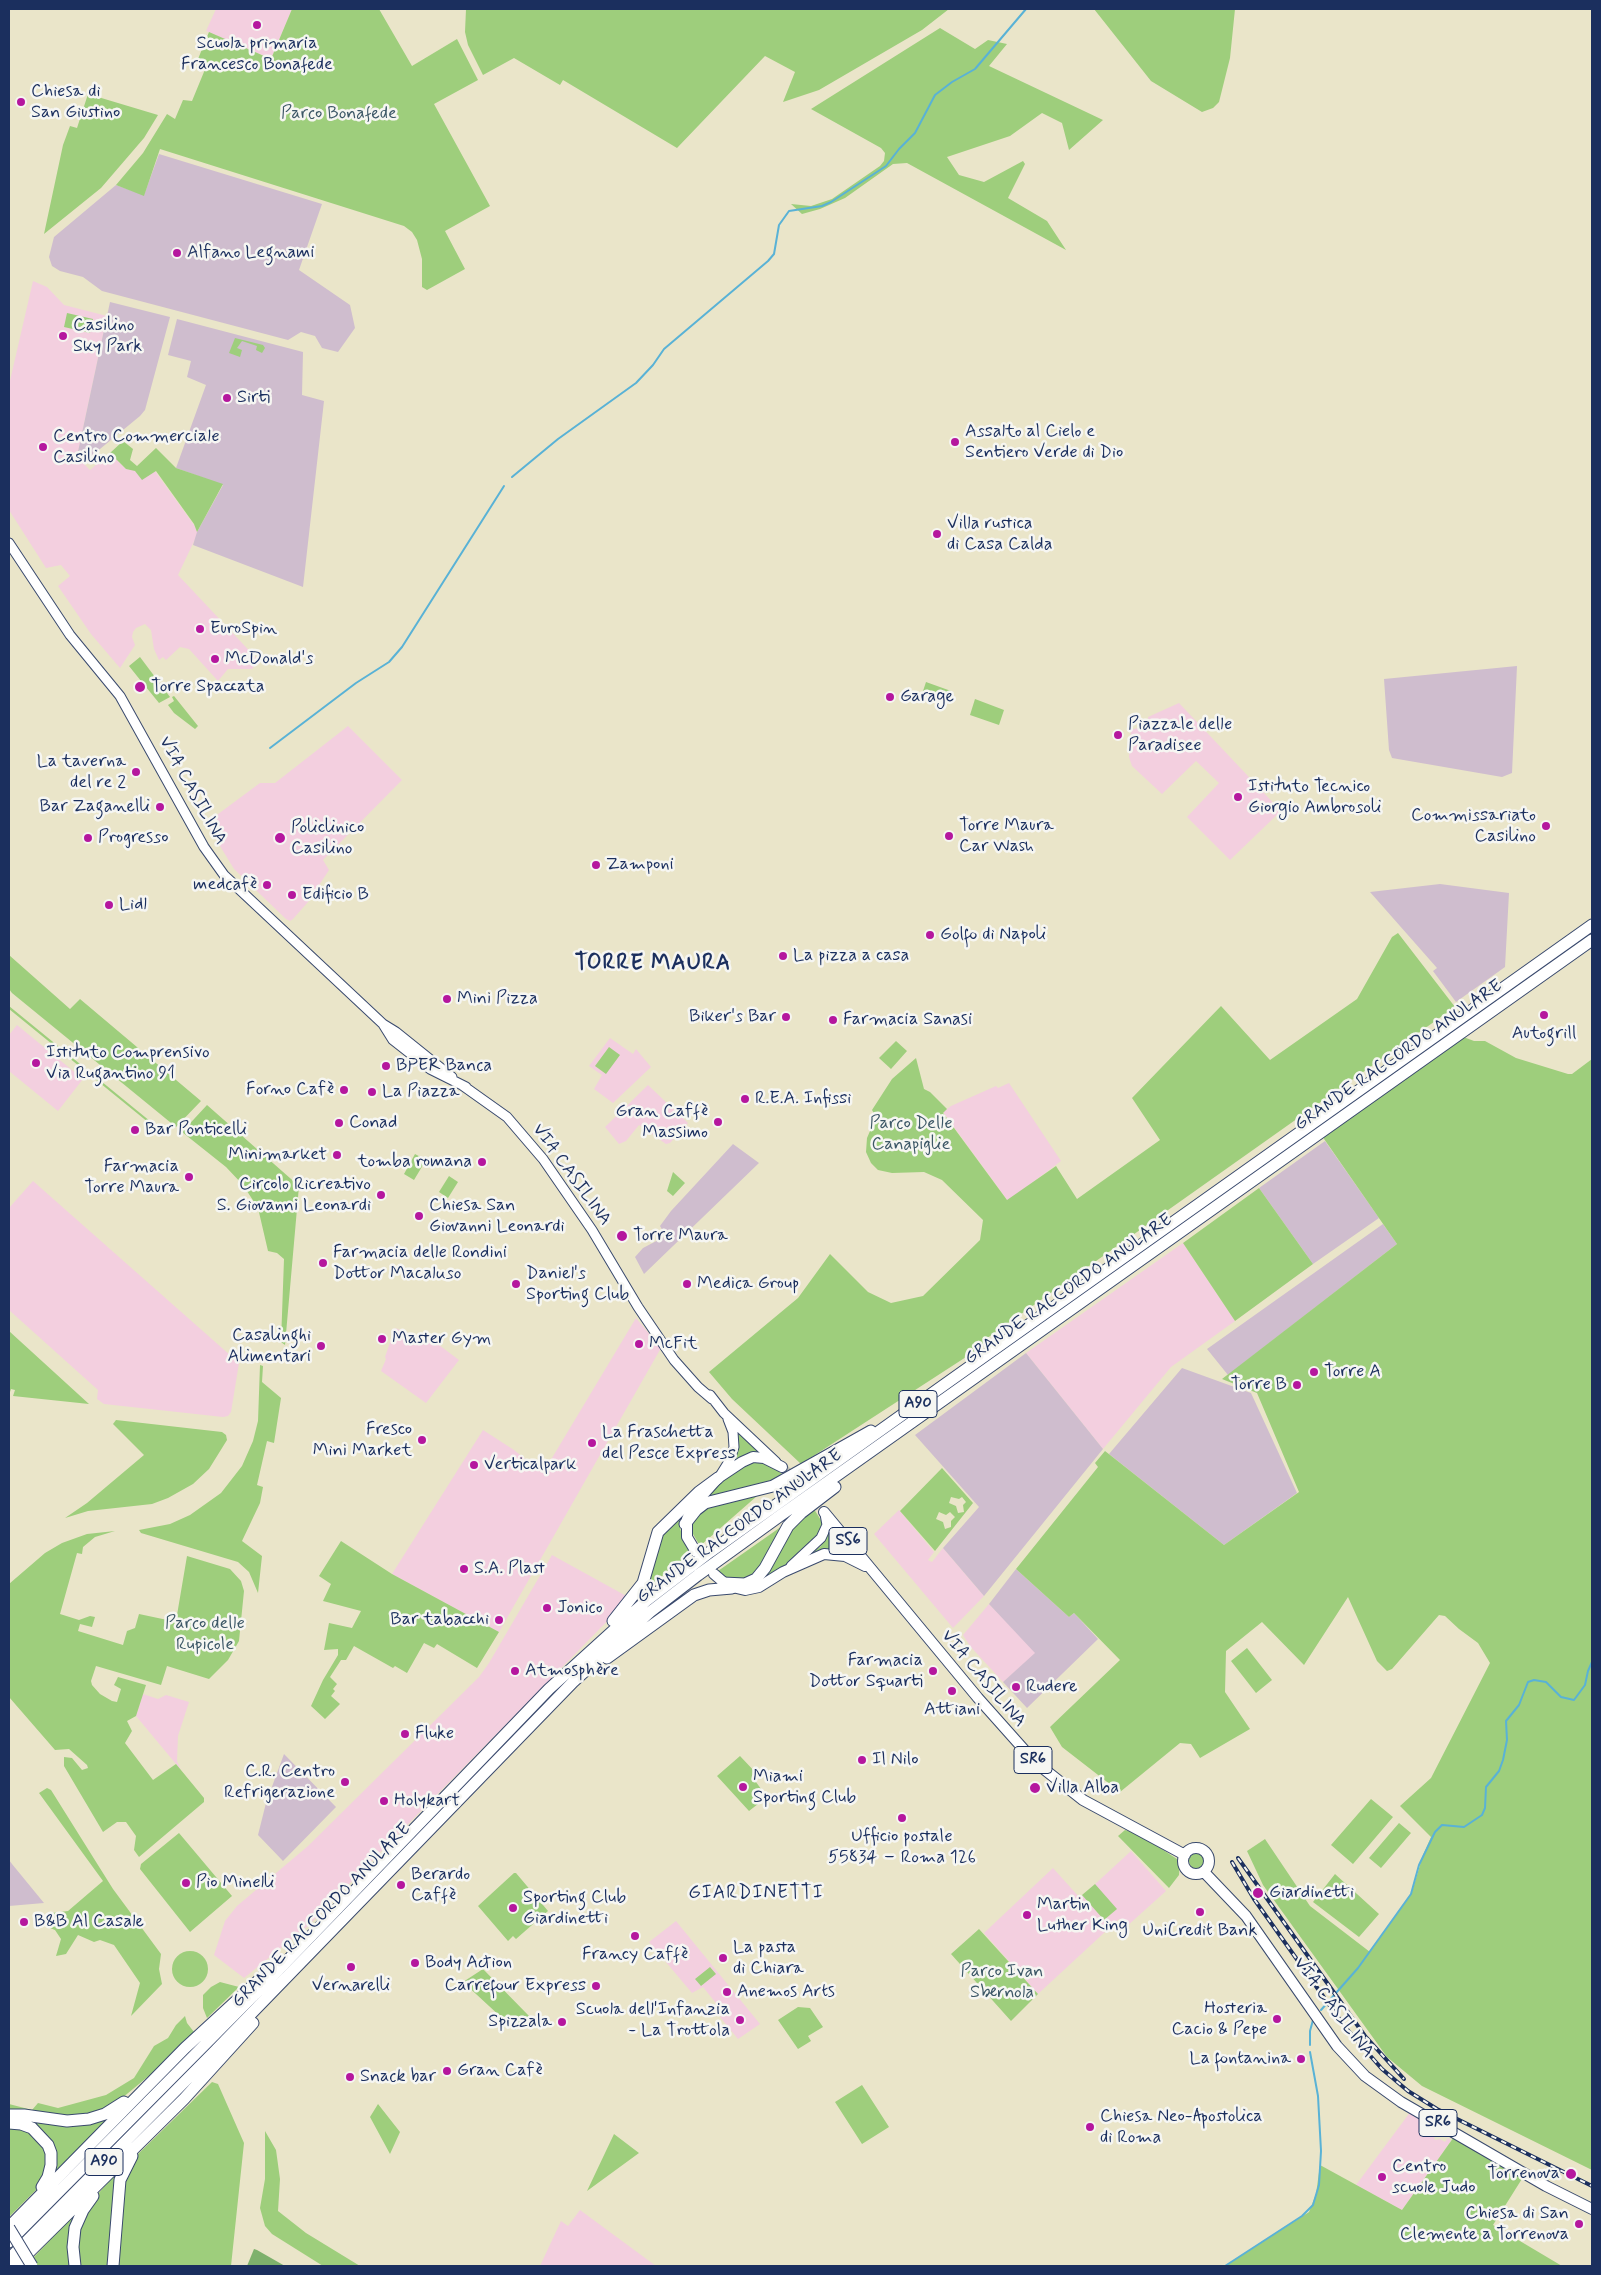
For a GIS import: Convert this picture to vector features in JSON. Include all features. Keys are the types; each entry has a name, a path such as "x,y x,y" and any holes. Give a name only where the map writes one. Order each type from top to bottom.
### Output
{"highway":[{"name":"GRANDE RACCORDO ANULARE","path":"9,2259 196,2061 266,1990 299,1948 549,1689 627,1616 689,1567 1592,925"},
{"name":"GRANDE RACCORDO ANULARE","path":"266,1990 306,1958 573,1682 627,1632 685,1584 1592,940"},
{"path":"573,1682 690,1597 706,1590 745,1584 756,1579 765,1568 784,1532 798,1516 911,1431 923,1416"},
{"path":"685,1524 696,1510 705,1503 774,1486 859,1437 897,1419"},
{"path":"589,1651 642,1586 658,1532 699,1492 718,1478"},
{"path":"113,2266 120,2180 125,2166 147,2137 196,2061 266,1990"},
{"name":"GRANDE RACCORDO ANULARE","path":"9,2242 196,2061"},
{"path":"9,2115 24,2115 67,2121 93,2118 113,2110 150,2084 196,2061"},
{"path":"32,2266 9,2227 150,2084"},
{"path":"9,2123 24,2124 35,2129 45,2140 52,2156 47,2180 17,2218"},
{"path":"16,2266 116,2164 147,2137"},
{"path":"75,2266 73,2242 79,2219 116,2164"}],"main road":[{"name":"VIA CASILINA","path":"9,543 70,635 121,699 204,846 224,875 383,1024 496,1108 515,1126 549,1167 595,1236 638,1307 677,1364 724,1413 782,1467"},
{"name":"VIA CASILINA","path":"383,1024 393,1040 421,1062 444,1078 466,1087"},
{"path":"696,1552 687,1537 685,1524 690,1510 718,1478 730,1460 734,1443 733,1429 724,1413"},
{"path":"718,1478 742,1462 755,1457 764,1458 782,1467"},
{"name":"VIA CASILINA","path":"824,1512 1007,1733 1042,1768 1090,1804 1185,1855"},
{"path":"783,1572 820,1540 827,1524 824,1512"},
{"name":"VIA CASILINA","path":"728,1586 744,1590 757,1588 783,1572 824,1554 837,1554 857,1562 872,1571"},
{"path":"714,1574 728,1586"},
{"path":"1195,1848 1205,1851 1210,1863 1204,1872 1195,1874 1187,1870 1184,1864 1185,1855 1195,1848"},
{"name":"VIA CASILINA","path":"1204,1872 1241,1909 1337,2046 1365,2076 1401,2102 1550,2188 1592,2209"}],"shaded area":[{"path":"216,9 292,9 271,59 206,31"},
{"name":"Alfano Legnami","path":"159,154 322,204 299,270 350,305 355,328 338,352 322,348 315,336 301,332 288,340 102,291 83,277 60,271 52,266 49,257 54,237 116,185 144,195"},
{"path":"33,281 47,287 64,305 107,316 76,461 83,463 90,470 110,453 126,469 155,471 198,533 178,575 259,661 252,669 228,669 218,681 189,649 180,647 166,660 163,657 159,660 154,649 151,630 145,624 136,628 133,632 132,637 135,645 120,668 91,634 58,586 70,576 61,565 46,568 9,510 9,385"},
{"path":"110,302 170,317 145,410 83,463 76,461"},
{"path":"177,319 303,352 302,395 324,401 303,587 193,545 197,532 223,485 176,468 206,385 187,377 191,361 168,355"},
{"path":"1517,666 1512,773 1502,777 1392,758 1389,750 1384,679"},
{"path":"1179,703 1281,811 1230,860 1187,817 1219,783 1196,761 1162,794 1132,766 1129,757 1131,730 1144,726 1148,722 1148,717"},
{"name":"Policlinico Casilino","path":"348,726 402,780 323,860 329,870 308,902 290,921 234,869 206,823 260,783 275,783"},
{"path":"1440,884 1509,893 1505,967 1456,1002 1433,971 1437,968 1370,892"},
{"name":"Istituto Comprensivo Via Rugantino 91","path":"17,1025 83,1079 58,1111 9,1071 9,1035"},
{"path":"610,1038 633,1054 636,1049 651,1067 613,1103 594,1089 602,1075 589,1066"},
{"path":"1009,1083 1061,1161 1008,1201 943,1112 951,1106 996,1086 998,1088"},
{"path":"648,1085 688,1123 670,1143 666,1144 639,1125 626,1141 619,1144 605,1127"},
{"path":"1325,1141 1379,1218 1313,1264 1259,1188"},
{"path":"733,1144 759,1163 644,1274 635,1257 643,1248 666,1236 660,1226 671,1211"},
{"path":"33,1181 239,1363 231,1412 228,1416 104,1404 97,1399 98,1390 9,1310 9,1208"},
{"path":"1383,1224 1397,1244 1228,1375 1207,1349"},
{"path":"1183,1243 1235,1321 1171,1367 1103,1449 1026,1353"},
{"path":"636,1318 661,1348 499,1632 392,1574 483,1430 514,1450 543,1473"},
{"path":"395,1328 439,1345 459,1360 426,1403 381,1371"},
{"path":"1026,1353 1103,1449 984,1596 943,1548 979,1507 915,1435"},
{"path":"1182,1368 1251,1393 1297,1493 1224,1545 1109,1454"},
{"path":"899,1510 934,1552 928,1560 932,1562 943,1548 984,1596 953,1628 874,1534"},
{"path":"552,1555 630,1598 309,1925 244,1978 214,1955 225,1921 237,1906 308,1846 479,1677"},
{"path":"1016,1569 1069,1617 1074,1613 1098,1639 1027,1708 1003,1682 1035,1653 989,1604"},
{"path":"989,1604 1037,1653 1003,1682 970,1646 963,1635"},
{"path":"143,1694 158,1699 166,1695 189,1702 178,1736 177,1761 181,1770 136,1716"},
{"path":"284,1754 336,1807 283,1861 258,1835 266,1803"},
{"path":"1131,1851 1166,1891 1126,1927 1119,1919 1038,1994 984,1933 1053,1868 1080,1898"},
{"path":"9,1860 12,1864 44,1903 9,1906"},
{"path":"676,1921 760,2024 738,2039 720,2017 724,2013 703,1987 692,1993 649,1942"},
{"path":"1411,2111 1430,2126 1435,2140 1440,2139 1445,2142 1448,2138 1451,2141 1402,2210 1356,2185"},
{"path":"580,2210 656,2266 540,2266 561,2221 568,2226"}],"green space":[{"name":"Parco Bonafede","path":"292,9 379,9 412,66 457,39 478,80 434,104 490,206 445,231 465,269 427,290 422,287 422,259 417,240 412,232 404,226 160,149 144,196 116,185 143,153 167,114 175,119 183,100 192,101 206,67 198,59 209,32 271,59"},
{"path":"466,9 949,9 922,30 819,90 783,102 795,72 765,56 677,148 563,80 560,85 514,58 483,75 468,45 465,32"},
{"path":"1094,9 1235,9 1230,58 1219,102 1213,108 1202,112 1151,81"},
{"path":"940,28 975,49 988,40 1007,44 989,66 1103,120 1069,150 1062,123 1042,113 1010,136 947,157 959,175 984,182 1023,161 1025,164 1008,198 1047,221 1066,250 907,163 893,164 845,198 820,209 802,214 791,204 811,206 832,199 880,166 884,161 885,153 881,148 811,109"},
{"path":"88,94 158,115 144,138 101,188 44,234 63,145 70,126 77,128"},
{"path":"67,313 93,319 90,333 64,327"},
{"path":"235,338 263,345 265,348 262,353 256,350 257,346 242,341 237,348 242,350 240,357 229,353"},
{"path":"123,441 133,449 130,460 137,466 156,448 176,468 223,484 197,532 194,524 156,471 142,480 135,471 126,469 110,453"},
{"path":"140,657 170,697 159,703 146,687 137,692 134,686 141,681 129,666"},
{"path":"926,682 951,691 947,703 922,694"},
{"path":"174,696 198,726 195,729 174,713 168,705 174,701 172,697"},
{"path":"975,699 1004,710 999,725 970,715"},
{"name":"Parco Delle Canapiglie","path":"1398,933 1455,1007 983,1341 983,1346 801,1464 732,1399 709,1372 798,1298 830,1254 868,1292 891,1303 923,1296 980,1240 983,1220 942,1180 924,1172 892,1173 878,1170 871,1163 866,1152 867,1138 876,1117 872,1110 892,1079 916,1058 924,1089 930,1092 947,1109 943,1113 1007,1200 1056,1166 1077,1199 1160,1140 1132,1098 1221,1006 1270,1060 1357,999 1392,937"},
{"path":"9,955 70,1009 80,999 201,1101 176,1127 12,993 9,989"},
{"path":"9,1006 156,1126 154,1127 9,1009"},
{"path":"1445,1030 1474,1041 1485,1041 1516,1058 1568,1074 1572,1074 1592,1059 1592,2170 1422,2086 1387,2057 1263,1885 1247,1851 1265,1839 1310,1906 1370,1952 1412,1892 1423,1855 1431,1837 1400,1806 1431,1778 1490,1663 1478,1643 1445,1616 1439,1615 1392,1669 1387,1671 1377,1661 1348,1597 1304,1665 1262,1622 1226,1651 1225,1692 1250,1729 1200,1758 1191,1744 1180,1743 1120,1792 1062,1747 1050,1727 1120,1660 1074,1613 1069,1617 1016,1569 1098,1467 1095,1463 1105,1451 1224,1545 1299,1492 1257,1393 1222,1379 1397,1244 1313,1123"},
{"path":"896,1041 907,1051 891,1069 879,1058"},
{"path":"609,1047 620,1055 606,1074 595,1066"},
{"path":"207,1105 299,1186 285,1345 281,1342 284,1259 277,1253 268,1251 258,1208 243,1185 226,1167 182,1132"},
{"path":"415,1154 426,1160 414,1180 404,1174"},
{"path":"673,1172 685,1183 673,1196 667,1191"},
{"path":"449,1176 458,1182 448,1198 439,1192"},
{"path":"1259,1188 1313,1264 1235,1321 1183,1243"},
{"path":"9,1331 89,1404 13,1396 15,1390 11,1389 9,1395"},
{"path":"260,1365 263,1366 262,1382 281,1398 274,1443 267,1441 257,1485 263,1487 260,1503 242,1541 262,1556 258,1593 249,1572 238,1562 141,1533 139,1530 170,1524 190,1515 221,1493 242,1466 253,1441 258,1421"},
{"path":"116,1420 222,1432 226,1435 227,1440 209,1469 193,1484 168,1498 152,1504 88,1511 65,1518 87,1503 144,1455 113,1424"},
{"path":"735,1426 765,1456 731,1465 738,1446"},
{"path":"755,1459 771,1466 785,1476 698,1504 736,1469"},
{"path":"942,1468 973,1503 935,1551 900,1511","holes":["951,1497 959,1499 962,1497 966,1502 963,1505 964,1512 958,1513 956,1506 949,1503","939,1512 946,1515 950,1512 955,1517 951,1521 951,1527 945,1529 943,1522 936,1519"]},
{"path":"757,1496 700,1546 693,1534 692,1526 700,1510"},
{"path":"812,1506 824,1525 809,1549 767,1578 752,1584 788,1530"},
{"path":"686,1509 680,1528 691,1553 647,1588 657,1540"},
{"path":"830,1522 858,1558 806,1557 821,1546"},
{"path":"785,1524 752,1579 727,1579 718,1571"},
{"name":"Parco delle Rupicole","path":"115,1531 95,1537 83,1547 82,1554 77,1553 60,1614 79,1620 90,1616 95,1617 92,1627 80,1624 78,1631 123,1645 127,1631 135,1628 139,1614 172,1621 177,1615 187,1556 230,1569 241,1581 244,1591 239,1641 228,1660 209,1679 167,1666 161,1685 96,1666 91,1681 92,1685 100,1694 112,1701 117,1702 121,1689 114,1685 118,1677 146,1685 136,1716 127,1721 132,1731 125,1743 153,1780 176,1764 204,1798 204,1802 139,1857 134,1850 136,1836 126,1822 117,1822 103,1832 64,1766 64,1757 72,1758 82,1770 88,1768 87,1765 69,1749 55,1750 9,1697 9,1584 45,1553 62,1543 87,1534"},
{"path":"341,1541 392,1574 499,1632 477,1668 437,1644 434,1648 424,1643 407,1673 395,1666 393,1668 354,1646 346,1660 341,1660 330,1677 337,1684 331,1696 340,1704 325,1719 311,1706 323,1680 338,1655 338,1649 324,1650 329,1623 352,1628 361,1611 323,1601 331,1584 319,1576"},
{"path":"1247,1648 1272,1680 1256,1693 1231,1661"},
{"name":"Miami Sporting Club","path":"740,1756 757,1774 753,1778 767,1797 749,1811 717,1776"},
{"path":"47,1788 51,1790 113,1889 161,1954 159,1969 162,1984 131,2016 140,1983 114,1945 100,1940 94,1942 78,1935 66,1954 56,1956 61,1939 55,1930 50,1928 52,1913 68,1911 103,1881 39,1793"},
{"path":"1371,1799 1393,1817 1353,1864 1331,1845"},
{"path":"1399,1823 1411,1833 1381,1868 1369,1858"},
{"path":"1125,1830 1139,1834 1180,1861 1179,1875 1169,1888 1118,1836"},
{"name":"Pio Minelli","path":"179,1833 232,1896 190,1932 140,1869 141,1864"},
{"path":"1194,1853 1200,1853 1205,1858 1203,1867 1194,1869 1189,1864 1189,1858"},
{"name":"Sporting Club Giardinetti","path":"514,1873 548,1911 516,1939 513,1936 508,1941 478,1906"},
{"path":"1335,1874 1379,1914 1359,1937 1313,1902"},
{"path":"1095,1884 1117,1909 1104,1920 1082,1895"},
{"name":"Parco Ivan Sbernola","path":"979,1929 1038,1994 1011,2021 951,1954"},
{"path":"190,1951 197,1952 203,1956 207,1962 207,1976 203,1982 197,1986 190,1987 183,1986 177,1982 173,1976 172,1969 173,1962 177,1956 183,1952"},
{"path":"710,1967 716,1974 701,1986 695,1979"},
{"path":"483,1969 530,2017 515,2030 463,1982"},
{"path":"220,1982 239,1987 207,2018 203,2008 203,1995"},
{"path":"798,2007 810,2008 823,2027 808,2036 811,2041 798,2049 778,2020"},
{"path":"185,2016 187,2023 194,2032 168,2060 110,2108 73,2118 9,2111 9,2104 32,2110 38,2103 58,2108 106,2095 134,2078 154,2046 168,2038 176,2025"},
{"path":"212,2082 218,2084 244,2143 231,2266 118,2266 124,2182 136,2156"},
{"path":"862,2085 889,2127 862,2144 835,2102"},
{"path":"378,2104 400,2132 390,2154 370,2117"},
{"path":"111,2118 57,2172 53,2173 48,2137 37,2126 29,2122"},
{"path":"9,2125 24,2126 49,2154 41,2185 9,2217"},
{"path":"265,2131 276,2150 280,2179 278,2211 306,2233 360,2266 323,2266 272,2234 265,2226 260,2208 265,2179"},
{"path":"614,2134 639,2153 587,2191"},
{"path":"1456,2134 1525,2174 1493,2225 1562,2266 1225,2266 1309,2212 1316,2194 1320,2165 1402,2210"},
{"path":"116,2173 119,2173 110,2266 78,2266 76,2255 80,2223 97,2195"},
{"path":"76,2213 71,2266 36,2266 32,2259"},
{"path":"254,2249 257,2250 285,2266 247,2266"}],"waterway":[{"path":"512,477 558,439 636,383 653,365 664,349 768,261 774,254 779,225 789,211 822,206 831,202 886,166 915,133 935,95 952,82 975,69 1026,9"},
{"path":"270,748 356,683 389,662 402,647 504,486"},
{"path":"1321,2010 1358,1968 1411,1894 1419,1865 1435,1832 1442,1825 1464,1827 1482,1815 1485,1808 1486,1787 1499,1771 1503,1760 1507,1740 1506,1721 1519,1705 1528,1682 1534,1680 1546,1682 1561,1697 1574,1700 1585,1685 1592,1662"},
{"path":"1310,2045 1310,2031 1313,2020"},
{"path":"1225,2266 1302,2216 1313,2205 1319,2185 1321,2151 1318,2096 1310,2052"}],"tunnel":[{"path":"782,1467 824,1512"}],"railway":[{"path":"1238,1858 1365,2036 1404,2079"},
{"path":"1232,1862 1254,1899 1345,2027 1382,2069 1408,2091 1437,2109 1592,2186"}],"place":[{"name":"Scuola primaria Francesco Bonafede","path":"257,25"},
{"name":"Chiesa di San Giustino","path":"21,102"},
{"name":"Alfano Legnami","path":"177,253"},
{"name":"Casilino Sky Park","path":"63,336"},
{"name":"Sirti","path":"227,398"},
{"name":"Assalto al Cielo e Sentiero Verde di Dio","path":"955,442"},
{"name":"Centro Commerciale Casilino","path":"43,447"},
{"name":"Villa rustica di Casa Calda","path":"937,534"},
{"name":"EuroSpin","path":"200,629"},
{"name":"McDonald's","path":"215,659"},
{"name":"Torre Spaccata","path":"140,687"},
{"name":"Garage","path":"890,697"},
{"name":"Piazzale delle Paradisee","path":"1118,735"},
{"name":"La taverna del re 2","path":"136,772"},
{"name":"Istituto Tecnico Giorgio Ambrosoli","path":"1238,797"},
{"name":"Bar Zaganelli","path":"160,807"},
{"name":"Commissariato Casilino","path":"1546,826"},
{"name":"Torre Maura Car Wash","path":"949,836"},
{"name":"Progresso","path":"88,838"},
{"name":"Policlinico Casilino","path":"280,838"},
{"name":"Zamponi","path":"596,865"},
{"name":"medcafè","path":"267,885"},
{"name":"Edificio B","path":"292,895"},
{"name":"Lidl","path":"109,905"},
{"name":"Golfo di Napoli","path":"930,935"},
{"name":"La pizza a casa","path":"783,956"},
{"name":"Mini Pizza","path":"447,999"},
{"name":"Autogrill","path":"1544,1015"},
{"name":"Biker's Bar","path":"786,1017"},
{"name":"Farmacia Sanasi","path":"833,1020"},
{"name":"Istituto Comprensivo Via Rugantino 91","path":"36,1063"},
{"name":"BPER Banca","path":"386,1066"},
{"name":"Forno Cafè","path":"344,1090"},
{"name":"La Piazza","path":"372,1092"},
{"name":"R.E.A. Infissi","path":"745,1099"},
{"name":"Gran Caffè Massimo","path":"718,1122"},
{"name":"Conad","path":"339,1123"},
{"name":"Bar Ponticelli","path":"135,1130"},
{"name":"Minimarket","path":"337,1155"},
{"name":"tomba romana","path":"482,1162"},
{"name":"Farmacia Torre Maura","path":"189,1177"},
{"name":"Circolo Ricreativo S. Giovanni Leonardi","path":"381,1195"},
{"name":"Chiesa San Giovanni Leonardi","path":"419,1216"},
{"name":"Torre Maura","path":"622,1236"},
{"name":"Farmacia delle Rondini Dottor Macaluso","path":"323,1263"},
{"name":"Daniel's Sporting Club","path":"516,1284"},
{"name":"Medica Group","path":"687,1284"},
{"name":"Master Gym","path":"382,1339"},
{"name":"McFit","path":"639,1344"},
{"name":"Casalinghi Alimentari","path":"321,1346"},
{"name":"Torre A","path":"1314,1372"},
{"name":"Torre B","path":"1297,1385"},
{"name":"Fresco Mini Market","path":"422,1440"},
{"name":"La Fraschetta del Pesce Express","path":"592,1443"},
{"name":"Verticalpark","path":"474,1465"},
{"name":"S.A. Plast","path":"464,1569"},
{"name":"Jonico","path":"547,1608"},
{"name":"Bar tabacchi","path":"499,1620"},
{"name":"Atmosphère","path":"515,1671"},
{"name":"Farmacia Dottor Squarti","path":"933,1671"},
{"name":"Rudere","path":"1016,1687"},
{"name":"Attiani","path":"952,1691"},
{"name":"Fluke","path":"405,1734"},
{"name":"Il Nilo","path":"862,1760"},
{"name":"C.R. Centro Refrigerazione","path":"345,1782"},
{"name":"Miami Sporting Club","path":"743,1787"},
{"name":"Villa Alba","path":"1035,1788"},
{"name":"Holykart","path":"384,1801"},
{"name":"Ufficio postale 55834 – Roma 126","path":"902,1818"},
{"name":"Pio Minelli","path":"186,1883"},
{"name":"Berardo Caffè","path":"401,1885"},
{"name":"Giardinetti","path":"1258,1893"},
{"name":"Sporting Club Giardinetti","path":"513,1908"},
{"name":"UniCredit Bank","path":"1200,1912"},
{"name":"Martin Luther King","path":"1027,1915"},
{"name":"B&B Al Casale","path":"24,1922"},
{"name":"Francy Caffè","path":"635,1936"},
{"name":"La pasta di Chiara","path":"723,1958"},
{"name":"Body Action","path":"415,1963"},
{"name":"Vernarelli","path":"351,1967"},
{"name":"Carrefour Express","path":"596,1986"},
{"name":"Anemos Arts","path":"727,1992"},
{"name":"Hosteria Cacio & Pepe","path":"1277,2019"},
{"name":"Scuola dell'Infanzia - La Trottola","path":"740,2020"},
{"name":"Spizzala","path":"562,2022"},
{"name":"La fontanina","path":"1301,2059"},
{"name":"Gran Cafè","path":"447,2071"},
{"name":"Snack bar","path":"350,2077"},
{"name":"Chiesa Neo-Apostolica di Roma","path":"1090,2127"},
{"name":"Torrenova","path":"1571,2174"},
{"name":"Centro scuole Judo","path":"1382,2177"},
{"name":"Chiesa di San Clemente a Torrenova","path":"1579,2224"}],"district":[{"name":"TORRE MAURA","path":"653,964"},
{"name":"GIARDINETTI","path":"756,1894"}]}
